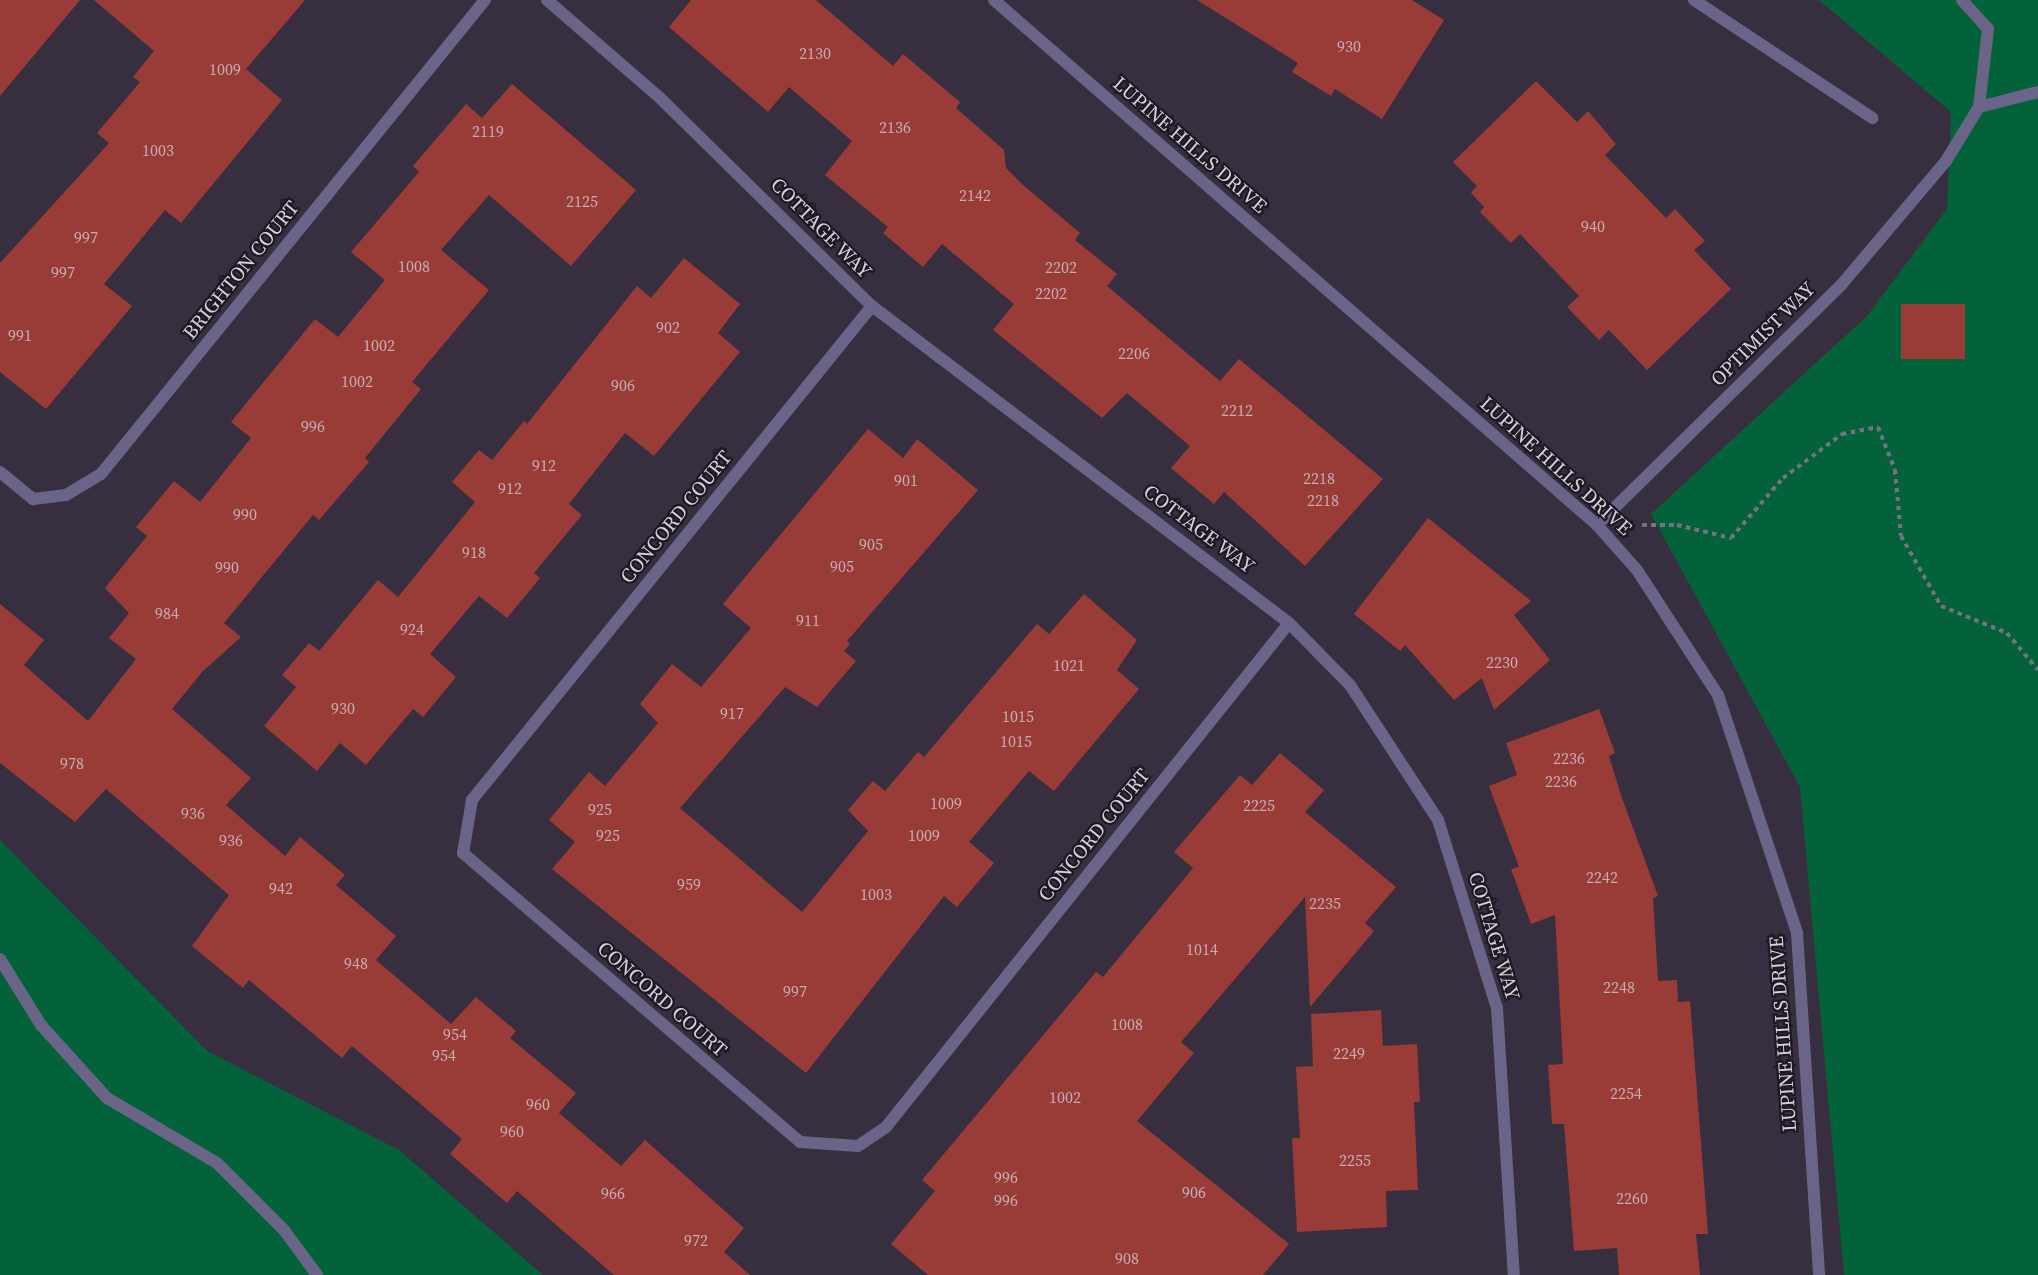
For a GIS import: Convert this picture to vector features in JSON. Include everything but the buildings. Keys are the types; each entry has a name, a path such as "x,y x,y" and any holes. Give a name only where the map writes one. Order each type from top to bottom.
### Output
{"street":[{"name":"BRIGHTON COURT","path":"0,472 33,499 66,495 101,474 485,0"},
{"name":"COTTAGE WAY","path":"547,0 658,96 872,306 1288,623 1350,685 1438,820 1497,1008 1515,1275"},
{"name":"LUPINE HILLS DRIVE","path":"994,0 1597,525 1637,570 1718,695 1797,933 1818,1275"},
{"path":"1694,0 1872,118"},
{"path":"1962,0 1988,29 1979,107 2038,92"},
{"name":"OPTIMIST WAY","path":"1597,525 1842,284 1946,161 1979,107"},
{"name":"CONCORD COURT","path":"872,306 472,800 463,853 800,1142 858,1146 886,1127 1288,623"},
{"path":"0,959 41,1025 107,1098 217,1163 284,1230 317,1275"}],"path":[{"path":"1597,525 1677,525 1731,538 1783,478 1842,434 1878,427 1895,470 1901,536 1930,590 1941,606 2007,633 2038,670"}],"green space":[{"path":"1819,0 2038,0 2038,1275 1844,1275 1800,787 1651,514 1867,316 1947,209 1951,112"},
{"path":"0,840 207,1051 399,1150 543,1275 0,1275"}]}
